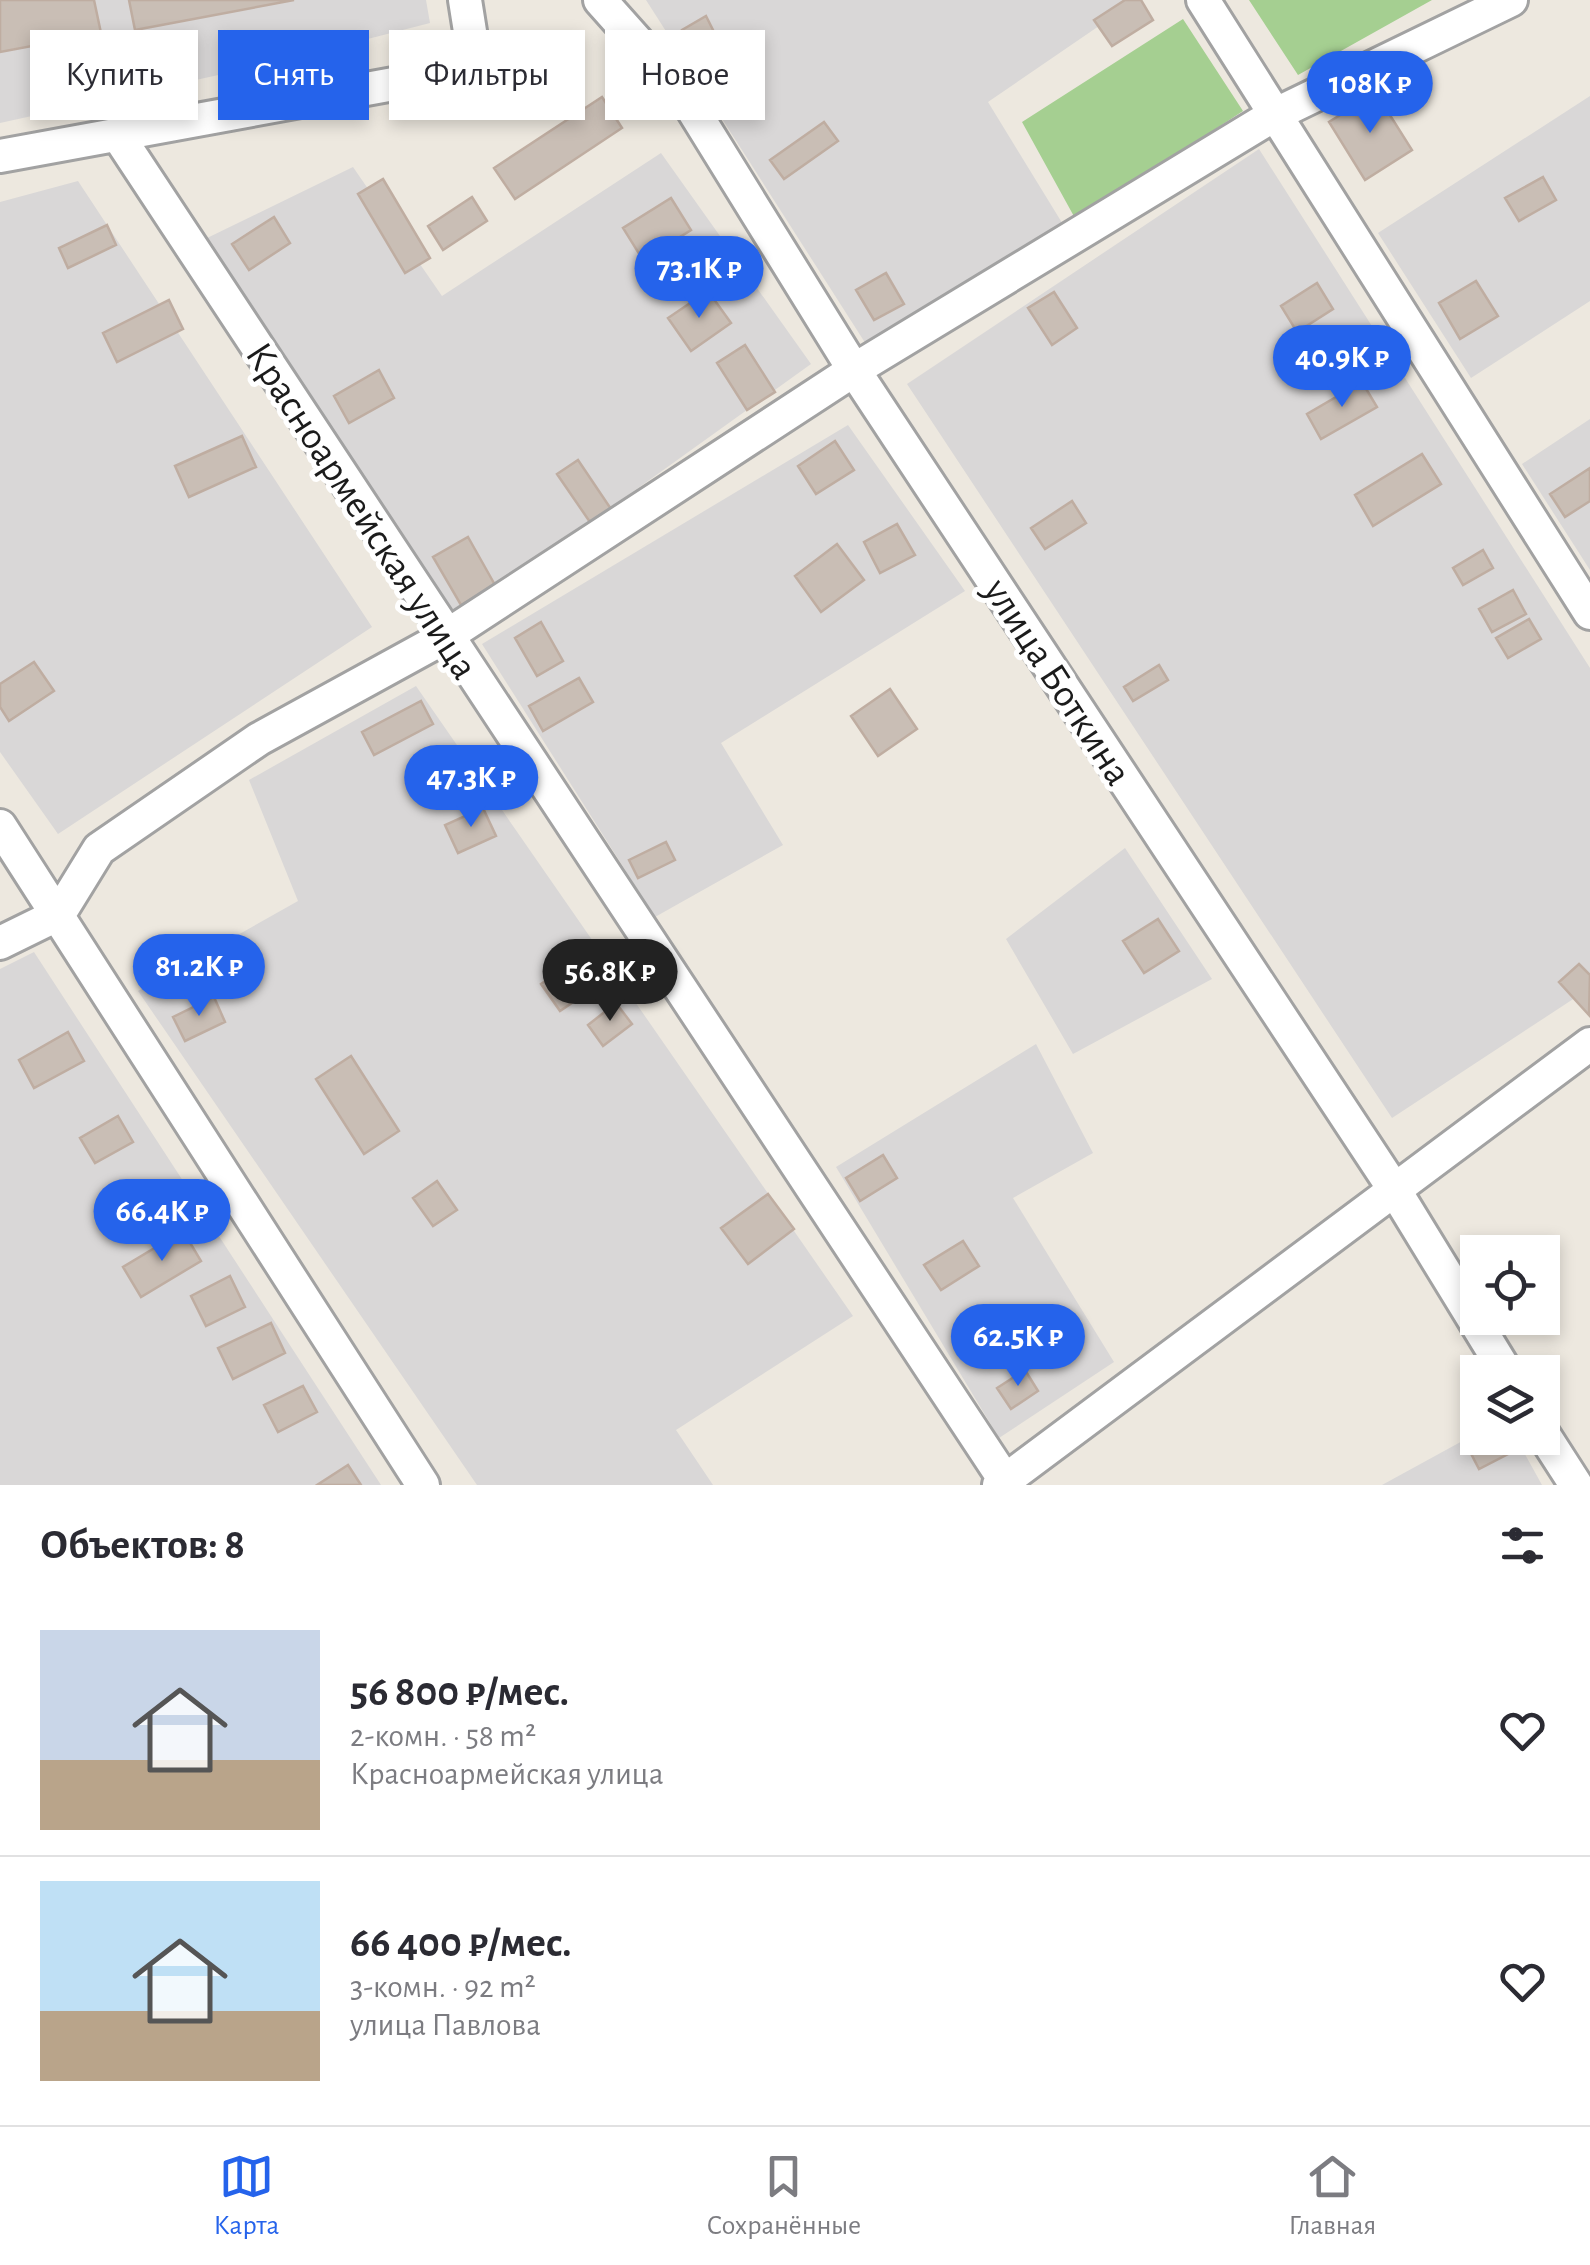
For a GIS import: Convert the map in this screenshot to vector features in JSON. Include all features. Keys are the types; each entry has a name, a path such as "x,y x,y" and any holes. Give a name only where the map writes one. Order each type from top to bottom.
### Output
{"street":[{"path":"0,156 432,77 462,65 472,44 465,0"},
{"name":"улица Боткина","path":"600,0 682,92 854,370 1394,1189 1496,1355"},
{"path":"1203,0 1590,614"},
{"path":"0,943 59,914 99,849 259,738 445,637 854,370 1274,115 1511,0"},
{"name":"Красноармейская улица","path":"117,134 1004,1484"},
{"path":"0,826 424,1485"},
{"path":"1004,1484 1590,1044"},
{"path":"1557,1455 1576,1485"}],"shaded area":[{"path":"0,0 426,0 430,23 389,30 389,34 369,39 369,30 218,30 218,75 198,79 198,30 30,30 30,116 0,123"},
{"path":"646,0 1137,0 988,102 1064,226 871,352 723,120 765,120 765,30 665,30"},
{"path":"1590,96 1590,301 1471,378 1378,233"},
{"path":"1259,149 1590,668 1590,988 1392,1118 907,384"},
{"path":"661,153 811,364 457,618 203,240 353,167 442,296"},
{"path":"78,181 372,627 58,834 0,752 0,202"},
{"path":"1590,419 1590,570 1522,464"},
{"path":"848,425 965,591 721,743 783,845 655,917 482,644"},
{"path":"416,686 853,1316 676,1430 713,1485 477,1485 138,991 298,901 249,780"},
{"path":"1125,848 1212,979 1073,1054 1006,939"},
{"path":"34,952 381,1485 0,1485 0,969"},
{"path":"1036,1044 1093,1153 1013,1198 1114,1362 999,1438 836,1167"},
{"path":"1460,1442 1460,1455 1525,1455 1542,1485 1382,1485"}],"green space":[{"path":"1249,0 1432,0 1298,75"},
{"path":"1183,19 1243,111 1076,220 1022,122"}],"building":[{"path":"0,0 94,0 100,30 30,30 30,46 0,52"},
{"path":"129,0 294,0 135,30"},
{"path":"1125,0 1141,0 1153,20 1112,46 1094,20"},
{"path":"706,16 713,30 682,30"},
{"path":"1376,93 1412,150 1365,180 1329,122"},
{"path":"602,97 605,120 617,120 622,128 515,199 494,168 567,120 585,120 585,108"},
{"path":"824,122 838,141 784,179 770,160"},
{"path":"1543,177 1556,200 1519,221 1505,198"},
{"path":"383,179 430,258 405,273 358,194"},
{"path":"472,197 487,221 443,250 428,226"},
{"path":"671,198 691,230 643,260 623,228"},
{"path":"274,217 290,243 249,270 232,244"},
{"path":"107,225 116,245 68,268 59,248"},
{"path":"886,273 904,304 874,320 856,290"},
{"path":"1476,281 1498,316 1460,339 1439,303"},
{"path":"1317,283 1333,309 1297,332 1281,306"},
{"path":"708,291 731,323 691,351 668,318"},
{"path":"1054,292 1077,328 1052,345 1028,308"},
{"path":"169,300 183,329 117,362 103,333"},
{"path":"745,345 775,392 747,410 717,363"},
{"path":"379,370 394,398 349,423 334,396"},
{"path":"1362,382 1377,407 1321,439 1307,414"},
{"path":"242,436 256,467 189,497 175,466"},
{"path":"835,441 854,470 816,494 798,466"},
{"path":"1422,454 1441,484 1373,526 1355,495"},
{"path":"578,460 613,512 592,525 557,474"},
{"path":"1590,468 1590,501 1565,517 1550,494"},
{"path":"1072,501 1086,523 1045,549 1031,528"},
{"path":"897,524 915,555 880,573 864,542"},
{"path":"468,537 495,585 461,605 433,557"},
{"path":"837,544 864,580 821,612 795,576"},
{"path":"1483,550 1493,568 1463,585 1453,568"},
{"path":"1513,590 1526,614 1492,632 1479,609"},
{"path":"1529,619 1541,639 1508,658 1496,638"},
{"path":"541,622 563,661 537,676 515,638"},
{"path":"34,662 54,691 9,721 0,707 0,684"},
{"path":"1159,665 1168,680 1133,701 1124,687"},
{"path":"579,678 593,702 543,731 529,706"},
{"path":"890,689 917,729 878,756 851,716"},
{"path":"421,701 433,724 374,755 362,732"},
{"path":"483,808 496,836 458,853 445,825"},
{"path":"666,842 675,860 638,878 629,860"},
{"path":"1158,919 1179,951 1144,973 1123,941"},
{"path":"583,954 603,982 560,1011 541,984"},
{"path":"1579,964 1590,975 1589,1015 1559,982"},
{"path":"214,997 225,1022 185,1041 173,1017"},
{"path":"616,1003 632,1024 603,1046 588,1025"},
{"path":"68,1032 84,1061 34,1088 19,1060"},
{"path":"351,1056 399,1131 364,1154 316,1079"},
{"path":"118,1116 133,1142 95,1163 80,1138"},
{"path":"883,1155 897,1178 860,1201 846,1178"},
{"path":"437,1181 457,1210 433,1226 413,1198"},
{"path":"768,1194 794,1229 748,1264 721,1228"},
{"path":"183,1231 201,1261 141,1297 123,1267"},
{"path":"963,1241 979,1266 941,1290 924,1265"},
{"path":"230,1276 245,1307 206,1326 191,1296"},
{"path":"271,1323 285,1353 233,1379 218,1348"},
{"path":"1025,1370 1038,1391 1011,1409 997,1388"},
{"path":"303,1386 317,1412 278,1432 264,1405"},
{"path":"1472,1455 1506,1455 1479,1469"},
{"path":"348,1465 361,1485 317,1485"}]}
